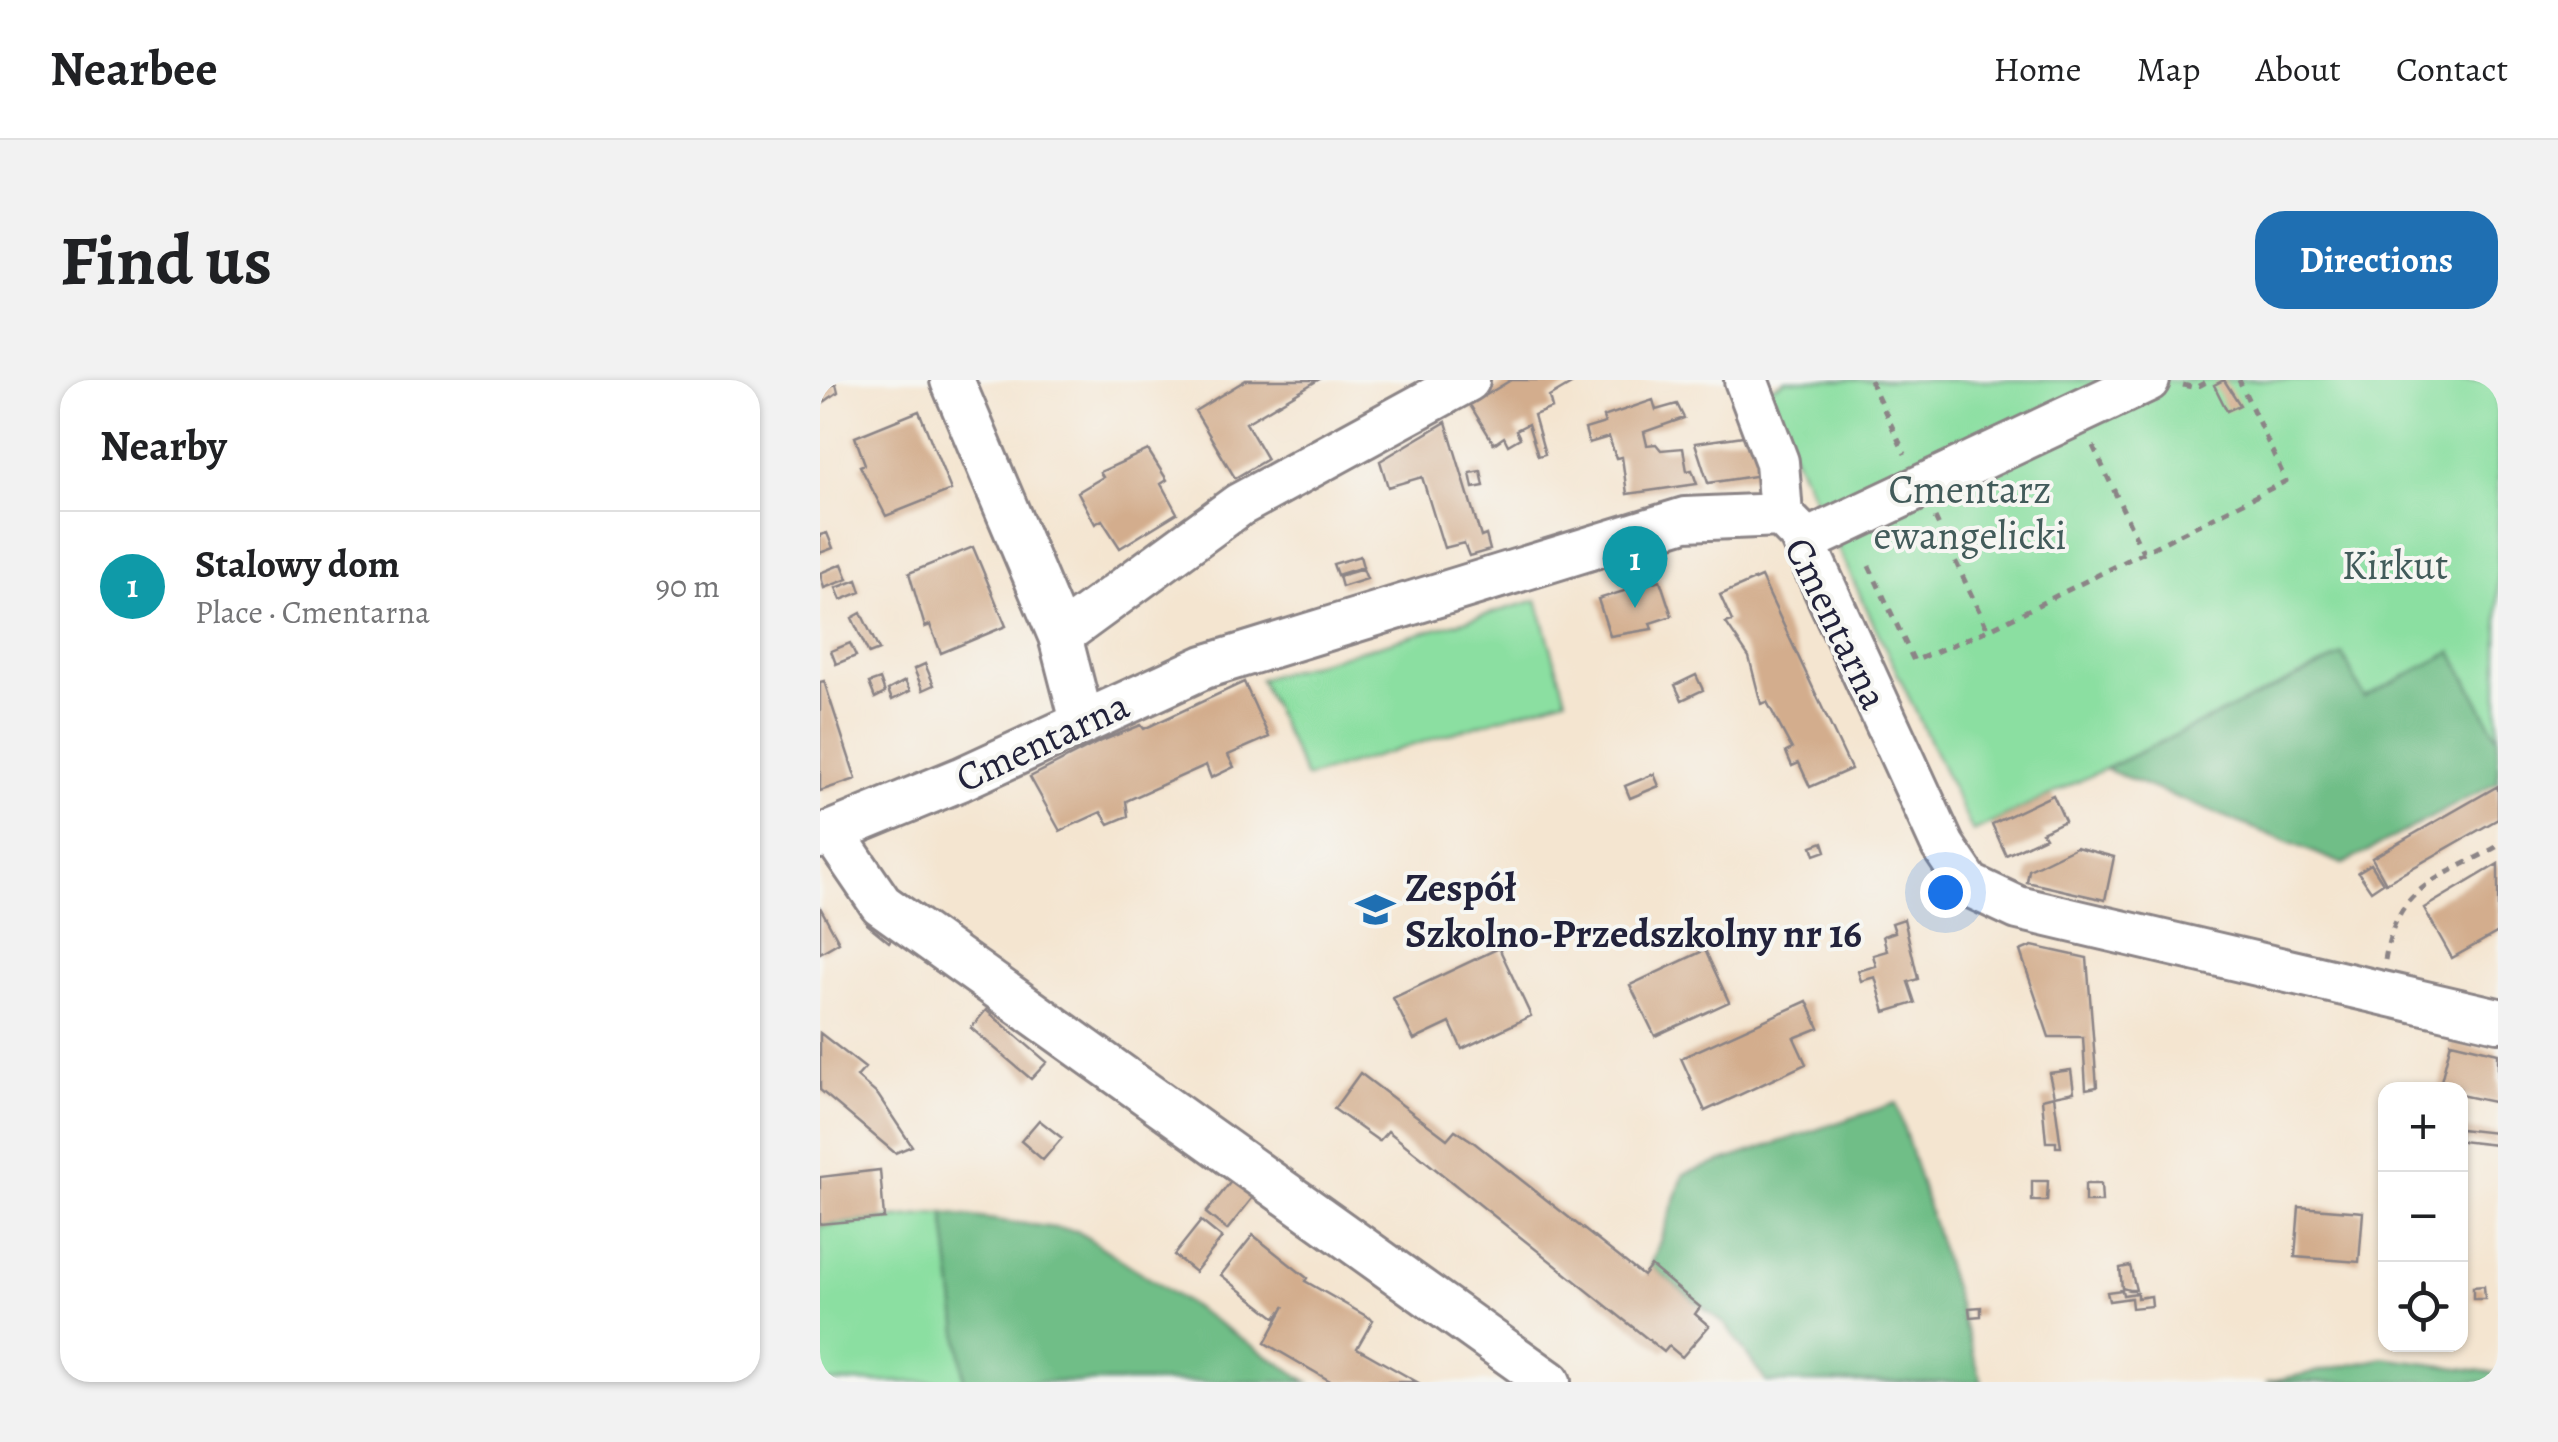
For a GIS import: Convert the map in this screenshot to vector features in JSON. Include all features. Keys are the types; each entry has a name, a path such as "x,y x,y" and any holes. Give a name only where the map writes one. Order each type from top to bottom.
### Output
{"street":[{"path":"952,380 1060,636 1082,721"},
{"path":"1060,636 1239,505 1468,380"},
{"path":"1746,380 1778,462 1792,528 2164,382"},
{"name":"Cmentarna","path":"826,835 961,780 1204,667 1685,519 1792,528 1944,846 1969,885 2018,908 2498,1020"},
{"path":"826,835 882,904 1549,1382"}],"path":[{"path":"2164,382 2195,388 2210,380"},
{"path":"1869,566 1914,661 1988,630 2286,482 2239,380"},
{"path":"2078,413 2142,552"},
{"path":"2380,992 2390,926 2398,910 2409,897 2498,846"}],"green space":[{"path":"1786,380 2498,380 2498,738 2452,652 2364,698 2343,655 1973,832 1763,391"},
{"path":"1537,600 1566,698 1306,778 1260,679"},
{"path":"2452,652 2498,738 2498,782 2343,864 2105,769 2343,655 2364,697"},
{"path":"1896,1103 1982,1382 1766,1382 1727,1326 1651,1266 1684,1174"},
{"path":"944,1213 964,1382 820,1382 820,1226"},
{"path":"944,1213 1077,1231 1308,1382 964,1382"},
{"path":"2384,1358 2498,1373 2498,1382 2266,1382"}],"building":[{"path":"1246,380 1318,380 1246,423 1267,459 1235,478 1195,411"},
{"path":"1511,380 1578,380 1549,397 1552,408 1534,415 1545,454 1538,456 1528,424 1516,430 1520,438 1508,445 1504,437 1494,444 1470,405"},
{"path":"2224,380 2240,405 2227,411 2214,385"},
{"path":"836,384 838,392 820,405 820,389"},
{"path":"1653,400 1656,410 1677,404 1684,418 1644,432 1647,445 1656,444 1661,450 1683,448 1687,471 1692,470 1697,484 1627,494 1622,457 1616,458 1609,437 1589,443 1585,429 1605,423 1603,417"},
{"path":"919,411 951,490 886,516 860,466 865,464 855,437"},
{"path":"1446,422 1481,537 1486,535 1490,550 1469,556 1464,543 1444,548 1422,477 1388,487 1380,461"},
{"path":"1757,434 1761,475 1708,483 1695,443"},
{"path":"1148,450 1167,480 1161,484 1177,513 1120,548 1102,520 1095,524 1078,492 1103,477 1100,472"},
{"path":"1481,471 1484,486 1473,488 1470,473"},
{"path":"827,533 833,548 820,553 820,535"},
{"path":"973,547 1006,626 941,653 930,625 925,627 909,573"},
{"path":"1360,556 1363,567 1337,575 1333,564"},
{"path":"842,564 848,579 824,588 820,573"},
{"path":"1363,569 1367,579 1342,587 1339,576"},
{"path":"1761,577 1851,769 1810,787 1799,763 1792,766 1786,752 1792,749 1767,702 1761,704 1749,657 1726,623 1732,621 1720,595"},
{"path":"857,580 861,592 841,600 836,588"},
{"path":"1660,580 1672,616 1650,623 1652,629 1610,636 1598,599"},
{"path":"861,613 879,650 869,654 852,618"},
{"path":"850,643 856,656 836,664 831,651"},
{"path":"925,664 934,685 923,690 914,669"},
{"path":"1696,675 1703,690 1682,700 1675,685"},
{"path":"880,679 885,693 875,698 869,683"},
{"path":"824,681 856,779 820,791 820,682"},
{"path":"905,681 910,691 892,700 888,690"},
{"path":"1244,682 1269,737 1228,755 1234,767 1211,778 1206,765 1126,801 1128,816 1109,824 1101,812 1060,831 1030,777 1099,742 1141,725 1144,729"},
{"path":"1654,774 1659,786 1630,798 1625,786"},
{"path":"2498,786 2498,819 2386,883 2372,858"},
{"path":"2053,795 2065,821 2042,832 2045,837 2006,855 1992,824"},
{"path":"1823,842 1826,851 1815,855 1812,846"},
{"path":"2076,847 2114,857 2105,900 2027,882 2029,870"},
{"path":"2371,864 2383,883 2371,891 2358,872"},
{"path":"2498,864 2498,932 2452,958 2424,908"},
{"path":"820,907 839,942 820,953"},
{"path":"874,915 896,933 889,942 867,924"},
{"path":"1904,919 1918,979 1908,982 1915,1003 1885,1012 1875,977 1861,981 1858,971 1876,966 1873,955 1887,951 1883,936 1895,932 1892,923"},
{"path":"2032,946 2087,958 2097,1087 2086,1089 2083,1037 2049,1037 2020,951"},
{"path":"1499,948 1531,1016 1462,1049 1450,1023 1414,1040 1393,998"},
{"path":"1705,950 1729,1002 1655,1036 1630,985"},
{"path":"1807,1001 1819,1028 1794,1038 1806,1064 1705,1111 1681,1058"},
{"path":"986,1010 1047,1062 1031,1079 971,1028"},
{"path":"820,1033 865,1068 857,1077 878,1095 912,1146 895,1153 820,1090"},
{"path":"2451,1042 2498,1053 2498,1103 2468,1097 2468,1082 2441,1082"},
{"path":"2071,1070 2074,1092 2054,1096 2049,1073"},
{"path":"1360,1073 1447,1139 1455,1130 1472,1141 1643,1276 1651,1266 1700,1307 1695,1314 1709,1326 1682,1357 1669,1346 1664,1352 1388,1131 1379,1141 1334,1109"},
{"path":"2054,1096 2061,1147 2056,1147 2056,1142 2046,1142 2042,1099"},
{"path":"1039,1120 1062,1138 1043,1160 1021,1141"},
{"path":"2468,1130 2496,1133 2496,1145 2468,1142"},
{"path":"880,1170 884,1218 820,1224 820,1177"},
{"path":"1233,1179 1254,1196 1227,1230 1206,1213"},
{"path":"2032,1181 2048,1181 2047,1201 2032,1201"},
{"path":"2085,1184 2101,1184 2102,1202 2085,1202"},
{"path":"2299,1207 2363,1212 2359,1262 2295,1257"},
{"path":"1201,1221 1222,1238 1195,1272 1174,1255"},
{"path":"1253,1235 1307,1278 1305,1281 1373,1320 1357,1348 1417,1382 1332,1382 1265,1343 1285,1306 1276,1318 1221,1275"},
{"path":"2130,1266 2136,1290 2122,1288 2120,1268"},
{"path":"2484,1286 2485,1299 2473,1299 2473,1287"},
{"path":"2122,1290 2123,1295 2137,1293 2137,1298 2151,1296 2152,1306 2132,1308 2131,1298 2109,1301 2107,1292"},
{"path":"1981,1307 1981,1316 1970,1317 1969,1308"}],"place":[{"name":"Stalowy dom","path":"1635,608"},
{"name":"Zespół Szkolno-Przedszkolny nr 16","path":"1375,910"}],"park label":[{"name":"Cmentarz ewangelicki","path":"1970,512"},
{"name":"Kirkut","path":"2395,565"}]}
